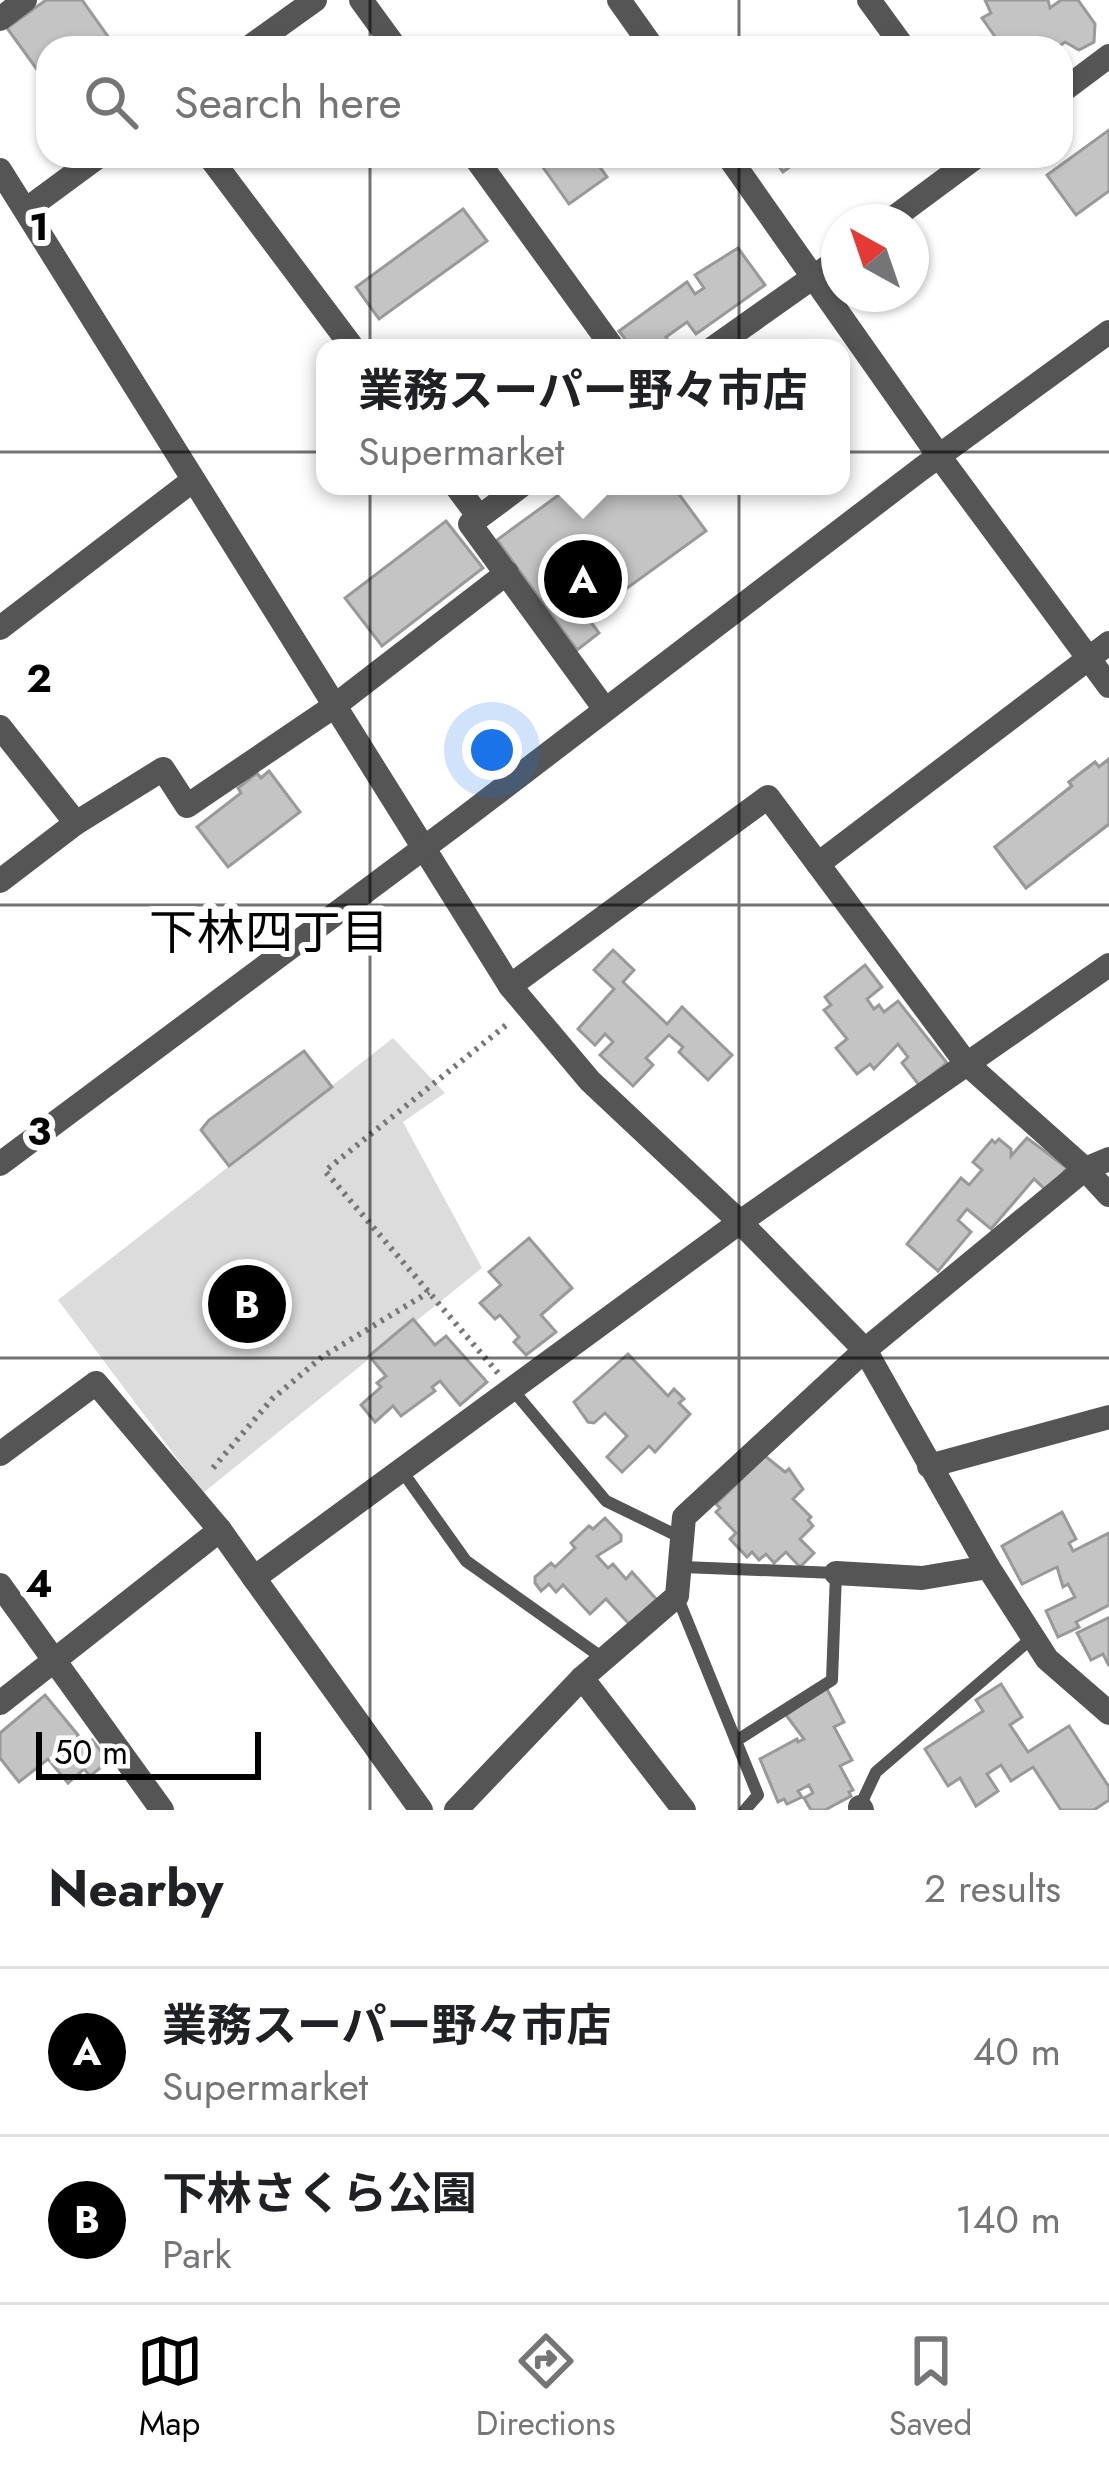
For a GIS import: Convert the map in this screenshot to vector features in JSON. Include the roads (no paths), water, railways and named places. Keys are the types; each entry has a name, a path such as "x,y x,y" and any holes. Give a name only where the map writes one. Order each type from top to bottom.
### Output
{"street":[{"path":"0,19 25,0"},
{"path":"265,36 315,0"},
{"path":"361,0 387,36"},
{"path":"619,0 644,36"},
{"path":"869,0 895,36"},
{"path":"1073,83 1109,56"},
{"path":"27,209 83,168"},
{"path":"218,168 346,339"},
{"path":"483,168 606,339"},
{"path":"736,168 939,456 1099,650 1109,686"},
{"path":"912,204 961,168"},
{"path":"0,170 510,986 590,1081 740,1222 865,1349 988,1567 1047,1659 1109,1713"},
{"path":"726,339 821,273"},
{"path":"0,1164 1109,332"},
{"path":"0,628 192,481"},
{"path":"463,495 479,517"},
{"path":"509,495 470,524 604,708"},
{"path":"0,881 76,824 163,769 188,806 333,706 507,573"},
{"path":"818,864 1099,650"},
{"path":"0,727 76,824"},
{"path":"510,986 768,797 966,1064 1097,1164 1109,1195"},
{"path":"254,1578 740,1222 1109,965"},
{"path":"456,1810 582,1678 677,1597 684,1517 865,1349 1097,1164"},
{"path":"0,1454 96,1383 220,1530 421,1810"},
{"path":"929,1466 1109,1417"},
{"path":"0,1703 220,1530"},
{"path":"836,1573 922,1578 988,1567"},
{"path":"0,1585 162,1810"},
{"path":"582,1678 684,1810"}],"lane":[{"path":"512,1389 606,1501 683,1539"},
{"path":"401,1470 466,1561 604,1659"},
{"path":"682,1568 836,1573 832,1680 736,1741"},
{"path":"677,1597 767,1810"},
{"path":"859,1809 876,1772 1033,1637"},
{"path":"745,1810 758,1796"}],"place":[{"name":"業務スーパー野々市店","path":"583,579"},
{"name":"下林さくら公園","path":"247,1304"}],"district":[{"name":"下林四丁目","path":"269,932"}]}
